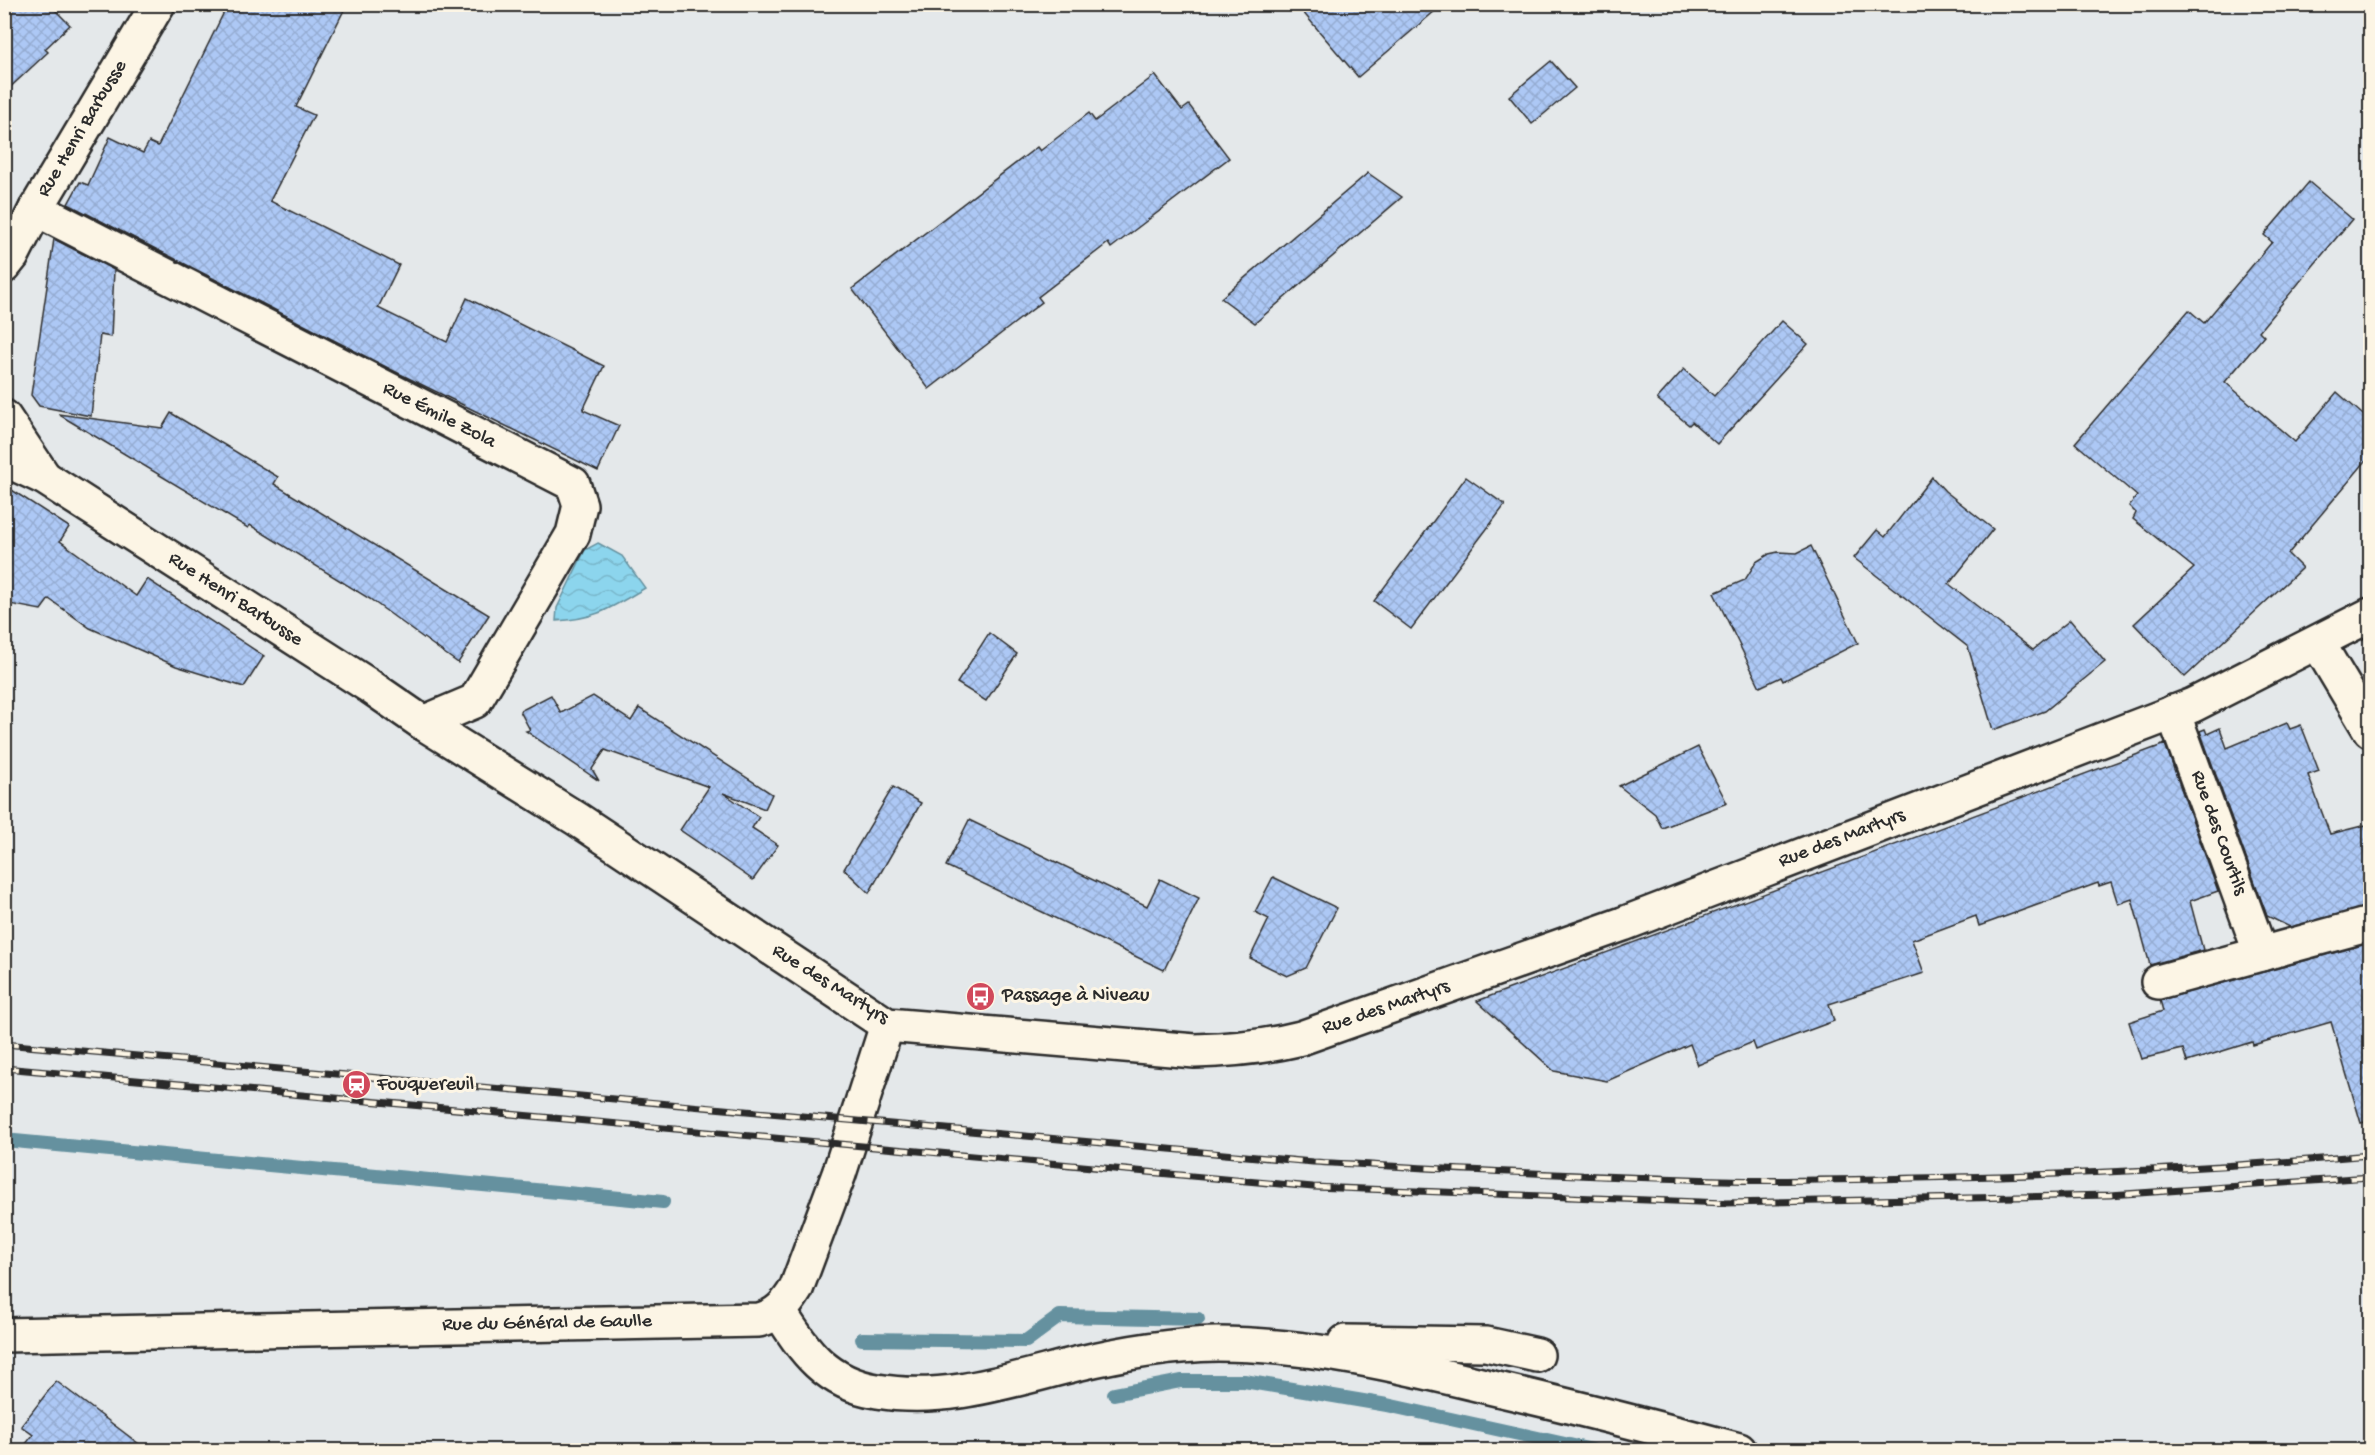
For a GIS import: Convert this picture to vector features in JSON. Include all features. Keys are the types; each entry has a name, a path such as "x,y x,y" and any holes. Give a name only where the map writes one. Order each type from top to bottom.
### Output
{"street":[{"name":"Rue Henri Barbusse","path":"7,268 36,209 158,4"},
{"name":"Rue Émile Zola","path":"36,209 573,484 580,505 573,534 476,701 423,723"},
{"name":"Rue Henri Barbusse","path":"4,417 45,478"},
{"name":"Rue Henri Barbusse","path":"4,459 45,478 368,685 423,723"},
{"name":"Rue des Martyrs","path":"423,723 577,819 887,1025 1195,1052 1236,1050 1301,1038 1623,924 2193,705 2370,615"},
{"path":"2318,643 2370,730"},
{"name":"Rue des Courtils","path":"2173,712 2261,954"},
{"path":"2158,982 2370,924"},
{"path":"887,1025 839,1174 796,1289 788,1303 779,1311 797,1341 818,1364 835,1377 876,1391 910,1394 970,1391 1080,1364 1168,1347 1218,1344 1289,1349 1325,1352 1456,1379 1634,1421 1739,1450"},
{"name":"Rue du Général de Gaulle","path":"4,1335 759,1320 769,1318 779,1311"},
{"path":"1289,1349 1354,1341 1433,1342 1486,1344 1537,1355"}],"water":[{"path":"598,543 622,556 645,588 593,615 556,621 557,608 585,550"}],"building":[{"path":"4,4 49,4 70,25 45,49 48,52 4,93"},
{"path":"228,4 347,4 296,107 314,115 270,201 399,265 378,308 447,342 467,298 604,366 583,410 619,426 598,471 394,371 68,204 80,182 88,185 110,137 143,153 149,142 158,146"},
{"path":"1296,4 1443,4 1358,77"},
{"path":"1551,61 1575,88 1532,124 1509,96"},
{"path":"1155,75 1182,110 1189,105 1229,158 1111,248 1108,243 1038,297 1042,302 929,389 852,289 1037,147 1040,151 1089,113 1095,121"},
{"path":"1368,173 1402,197 1255,323 1221,298"},
{"path":"2309,182 2352,219 2259,331 2264,336 2225,382 2295,442 2337,392 2370,421 2370,456 2288,554 2302,568 2185,677 2134,624 2194,568 2133,519 2136,513 2129,506 2137,496 2075,443 2189,310 2204,323 2272,242 2264,235"},
{"path":"54,239 114,270 111,337 100,335 91,416 39,406 31,395"},
{"path":"1782,321 1808,344 1717,444 1692,422 1689,425 1657,399 1684,369 1714,396"},
{"path":"171,413 278,477 274,484 489,615 458,663 370,599 250,525 248,528 58,414 162,428"},
{"path":"1466,477 1505,505 1411,629 1374,601"},
{"path":"1932,477 1945,491 1993,529 1949,584 2033,650 2070,620 2105,662 2045,711 1993,730 1968,647 1854,558 1877,530 1885,537"},
{"path":"4,485 69,527 60,541 136,596 147,579 264,656 244,687 176,666 90,628 49,599 41,610 4,603"},
{"path":"1811,546 1858,643 1783,681 1781,677 1760,687 1714,593 1745,580 1756,562 1769,554 1797,553"},
{"path":"989,633 1017,654 986,701 957,683"},
{"path":"551,695 561,713 593,696 631,721 639,708 772,794 765,809 723,793 759,817 752,828 778,845 753,880 680,830 709,787 605,750 592,769 599,781 526,731 530,730 520,711"},
{"path":"2287,723 2290,729 2301,725 2319,771 2308,775 2330,834 2370,824 2370,906 2290,927 2267,916 2200,731 2205,729 2207,734 2220,728 2227,748"},
{"path":"2165,744 2218,891 2190,901 2203,950 2150,965 2132,899 2118,904 2111,882 2099,886 2098,883 1979,926 1976,916 1912,940 1924,973 1829,1004 1834,1021 1756,1050 1753,1042 1698,1065 1690,1044 1607,1081 1554,1071 1477,1001"},
{"path":"1698,747 1727,803 1662,828 1655,814 1619,786"},
{"path":"893,787 921,803 869,893 844,869"},
{"path":"969,820 1147,906 1160,879 1199,898 1164,970 946,866"},
{"path":"1273,877 1337,908 1306,968 1287,976 1250,958 1269,919 1255,912"},
{"path":"2370,943 2370,1121 2361,1123 2331,1022 2253,1045 2252,1042 2187,1062 2183,1049 2141,1059 2129,1022 2163,1011 2160,1000"},
{"path":"56,1381 147,1450 21,1450 33,1435 21,1426"}],"waterway":[{"path":"4,1140 663,1202"},
{"path":"862,1339 1026,1341 1060,1316 1198,1319"},
{"path":"1114,1394 1181,1381 1244,1381 1387,1405 1592,1450"}],"railway":[{"path":"4,1044 1313,1162 1620,1177 1780,1181 2008,1176 2112,1172 2370,1155"},
{"path":"4,1068 1313,1187 1725,1203 2110,1195 2370,1177"}],"place":[{"name":"Passage à Niveau","path":"981,996"},
{"name":"Fouquereuil","path":"356,1085"}]}
